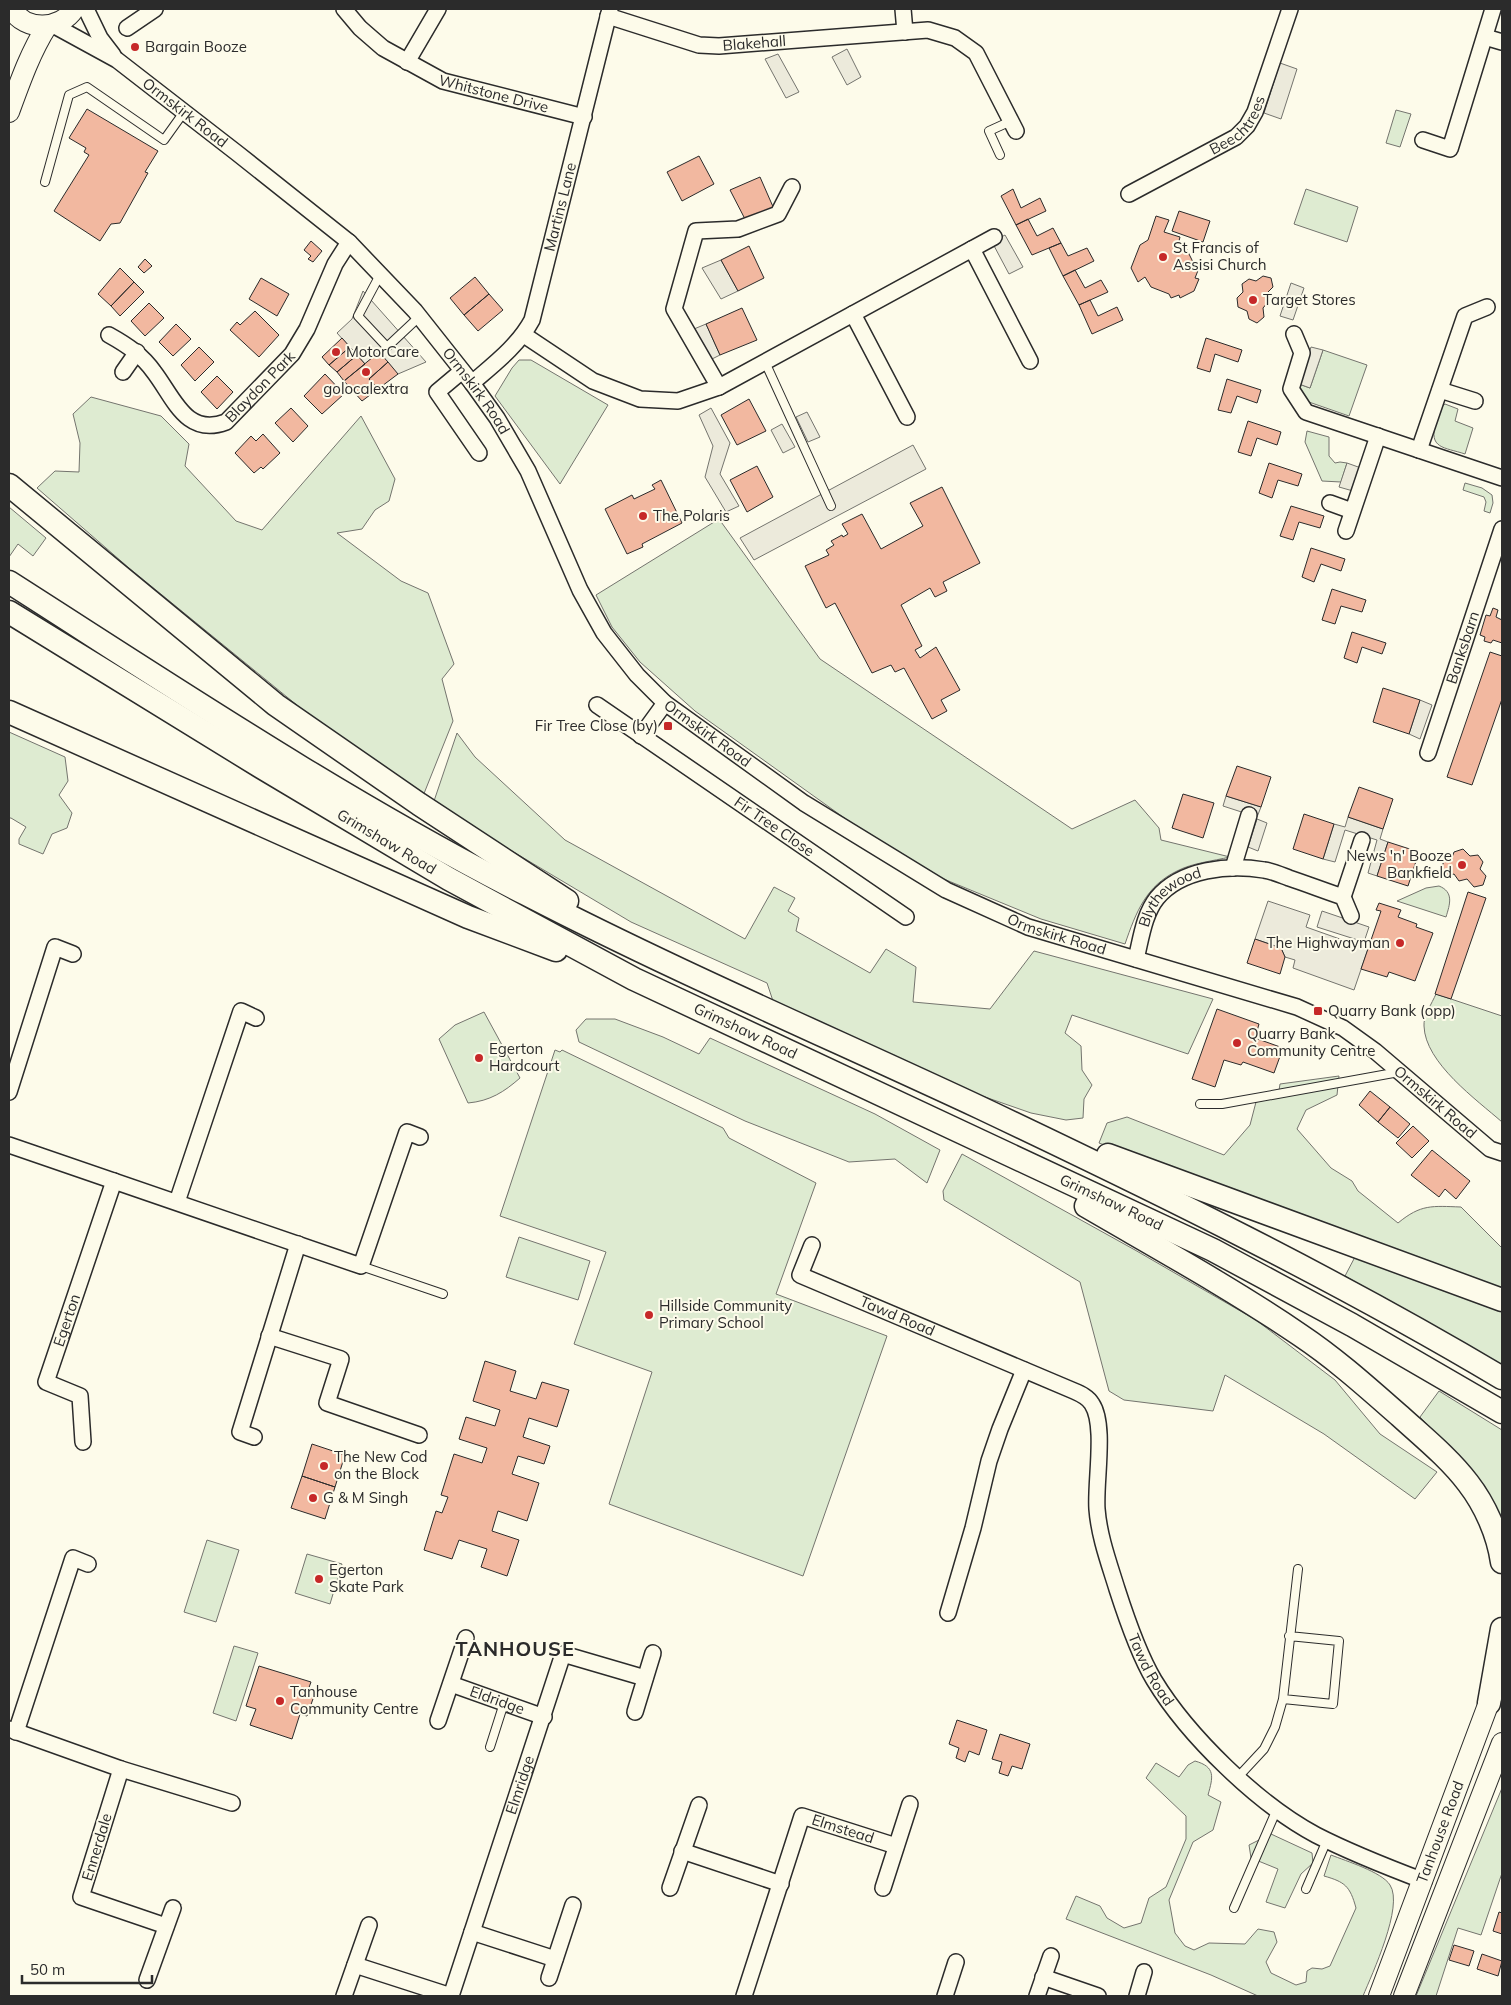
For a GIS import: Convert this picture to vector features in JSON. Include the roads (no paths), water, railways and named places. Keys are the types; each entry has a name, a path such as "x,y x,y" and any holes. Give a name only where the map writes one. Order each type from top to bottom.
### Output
{"main road":[{"path":"9,485 276,705 443,820 649,954"},
{"name":"Grimshaw Road","path":"9,582 337,788 422,838 526,894 1238,1232 1415,1326 1502,1378"},
{"name":"Grimshaw Road","path":"9,612 170,712 449,879 634,979 970,1138 1213,1250 1352,1325 1502,1412"},
{"path":"9,712 468,917 634,979"},
{"path":"982,1109 1502,1300"},
{"path":"970,1138 1216,1282 1301,1336 1364,1384 1426,1439 1468,1482 1488,1514 1502,1562"},
{"path":"1489,1703 1502,1629"}],"street":[{"path":"12,9 23,20 35,25 50,25 64,20 74,9"},
{"name":"Ormskirk Road","path":"86,9 100,38 117,60"},
{"path":"127,28 155,9"},
{"name":"Whitstone Drive","path":"344,9 360,28 383,48 443,81 584,117"},
{"path":"407,62 438,9"},
{"path":"904,9 905,32"},
{"name":"Beechtrees","path":"1129,194 1236,137 1247,126 1255,112 1290,9"},
{"path":"1423,140 1450,150 1493,9"},
{"name":"Blakehall","path":"609,12 699,45 719,46 928,30 954,38 976,53 1014,126"},
{"name":"Martins Lane","path":"472,384 508,352 524,334 532,320 609,12"},
{"path":"9,112 36,44 50,25"},
{"name":"Ormskirk Road","path":"50,25 117,60 349,242 381,274 419,317 497,418 528,471 580,590 604,633 636,676 665,703 804,803 946,890 1028,927 1297,1007 1343,1028 1375,1051 1490,1149 1502,1153"},
{"path":"1484,36 1502,42"},
{"path":"719,387 674,309 696,231 738,229 778,214 792,187"},
{"path":"524,334 593,381 640,399 678,401 719,387 994,237"},
{"name":"Blaydon Park","path":"109,335 137,352 154,371 172,400 190,420 202,425 215,426 226,422 292,354 307,329 335,264 349,242"},
{"path":"972,249 1030,361"},
{"path":"1419,450 1465,316 1486,307"},
{"path":"852,314 907,418"},
{"path":"1294,334 1302,353 1291,389 1306,412 1502,478"},
{"path":"123,372 137,352"},
{"path":"462,371 437,392 479,453"},
{"path":"1440,390 1475,401"},
{"path":"1346,531 1378,436"},
{"path":"1330,503 1352,510"},
{"name":"Banksbarn","path":"1428,753 1501,538"},
{"path":"641,736 665,703"},
{"name":"Fir Tree Close","path":"597,705 906,918"},
{"path":"1233,868 1249,815"},
{"path":"1352,916 1343,897 1362,840"},
{"name":"Blythewood","path":"1136,959 1148,916 1157,898 1172,885 1192,875 1216,869 1265,870 1343,897"},
{"path":"9,1092 55,947 73,954"},
{"path":"177,1202 241,1011 256,1018"},
{"path":"9,1145 361,1266 407,1132 420,1137"},
{"name":"Egerton","path":"83,1442 80,1396 46,1382 114,1181"},
{"path":"254,1437 240,1432 298,1244"},
{"name":"Tawd Road","path":"812,1245 800,1275 1080,1393 1092,1404 1099,1433 1097,1508 1100,1530 1124,1607 1153,1678 1169,1703 1238,1777 1277,1808 1327,1840 1358,1855 1424,1881"},
{"path":"269,1336 341,1360 327,1403 419,1435"},
{"path":"948,1613 973,1528 989,1461 1024,1370"},
{"path":"88,1564 73,1558 12,1730 121,1769 232,1803"},
{"path":"438,1721 466,1638"},
{"path":"635,1712 653,1653"},
{"name":"Elmridge","path":"451,1996 544,1717 563,1654 645,1678"},
{"name":"Tanhouse Road","path":"1379,1996 1424,1881 1502,1667"},
{"name":"Eldridge","path":"451,1684 544,1717"},
{"name":"Tanhouse Road","path":"1404,1996 1502,1743"},
{"name":"Ennerdale","path":"121,1769 81,1897 166,1926"},
{"path":"883,1888 910,1804"},
{"path":"670,1888 699,1805"},
{"name":"Elmstead","path":"744,1996 802,1816 896,1846"},
{"path":"682,1851 781,1884"},
{"path":"549,1978 573,1905"},
{"path":"147,1980 173,1908"},
{"path":"344,1996 369,1924"},
{"path":"472,1932 555,1960"},
{"path":"1037,1996 1051,1956"},
{"path":"945,1996 956,1962"},
{"path":"355,1965 451,1996"},
{"path":"1137,1996 1144,1972"},
{"path":"1043,1977 1098,1996"}],"lane":[{"path":"45,182 69,95 87,86 164,140 184,112"},
{"path":"1000,156 989,131 1014,126"},
{"path":"381,274 358,316 387,347 419,317"},
{"path":"764,362 832,506"},
{"path":"1200,1104 1222,1104 1399,1072"},
{"path":"361,1266 443,1294"},
{"path":"1238,1777 1264,1749 1276,1727 1283,1699 1298,1569"},
{"path":"1283,1699 1333,1704 1336,1677 1339,1641 1289,1636"},
{"path":"490,1747 504,1703"},
{"path":"1234,1908 1277,1808"},
{"path":"1306,1889 1327,1840"}],"place":[{"name":"Bargain Booze","path":"135,47"},
{"name":"St Francis of Assisi Church","path":"1163,257"},
{"name":"Target Stores","path":"1253,300"},
{"name":"MotorCare","path":"336,352"},
{"name":"golocalextra","path":"366,372"},
{"name":"The Polaris","path":"643,516"},
{"name":"Fir Tree Close (by)","path":"668,726"},
{"name":"News 'n' Booze Bankfield","path":"1462,865"},
{"name":"The Highwayman","path":"1400,943"},
{"name":"Quarry Bank (opp)","path":"1318,1011"},
{"name":"Quarry Bank Community Centre","path":"1237,1043"},
{"name":"Egerton Hardcourt","path":"479,1058"},
{"name":"Hillside Community Primary School","path":"649,1315"},
{"name":"The New Cod on the Block","path":"324,1466"},
{"name":"G & M Singh","path":"313,1498"},
{"name":"Egerton Skate Park","path":"319,1579"},
{"name":"Tanhouse Community Centre","path":"280,1701"}],"district":[{"name":"TANHOUSE","path":"515,1649"}]}
